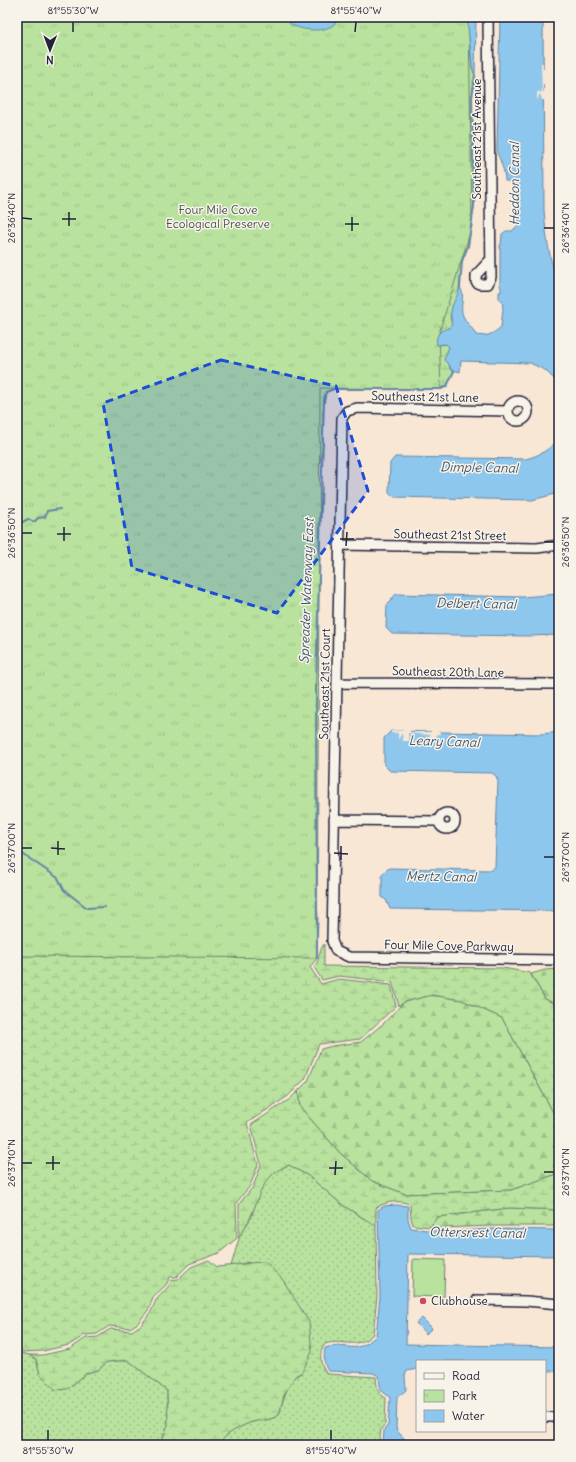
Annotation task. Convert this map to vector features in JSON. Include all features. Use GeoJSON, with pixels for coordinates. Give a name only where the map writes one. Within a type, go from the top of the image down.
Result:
{"type":"FeatureCollection","features":[{"type":"Feature","properties":{"kind":"street","name":"Southeast 21st Avenue"},"geometry":{"type":"LineString","coordinates":[[488,17],[489,261]]}},
{"type":"Feature","properties":{"kind":"street","name":"Southeast 21st Lane"},"geometry":{"type":"LineString","coordinates":[[344,414],[347,411],[357,408],[508,411]]}},
{"type":"Feature","properties":{"kind":"street","name":"Southeast 21st Court"},"geometry":{"type":"LineString","coordinates":[[338,953],[334,949],[332,941],[341,424],[344,414]]}},
{"type":"Feature","properties":{"kind":"street","name":"Southeast 21st Street"},"geometry":{"type":"LineString","coordinates":[[339,545],[536,548],[559,545]]}},
{"type":"Feature","properties":{"kind":"street","name":"Southeast 20th Lane"},"geometry":{"type":"LineString","coordinates":[[337,683],[559,684]]}},
{"type":"Feature","properties":{"kind":"street"},"geometry":{"type":"LineString","coordinates":[[334,820],[439,821]]}},
{"type":"Feature","properties":{"kind":"street","name":"Four Mile Cove Parkway"},"geometry":{"type":"LineString","coordinates":[[338,953],[349,956],[559,960]]}},
{"type":"Feature","properties":{"kind":"street"},"geometry":{"type":"LineString","coordinates":[[477,1300],[526,1301],[559,1304]]}},
{"type":"Feature","properties":{"kind":"street"},"geometry":{"type":"LineString","coordinates":[[546,1417],[559,1417]]}},
{"type":"Feature","properties":{"kind":"highlighted area"},"geometry":{"type":"Polygon","coordinates":[[[221,360],[336,386],[368,491],[277,613],[132,568],[103,403],[221,360]]]}},
{"type":"Feature","properties":{"kind":"green space","name":"Four Mile Cove Ecological Preserve"},"geometry":{"type":"Polygon","coordinates":[[[17,17],[284,17],[468,26],[472,67],[475,76],[472,97],[474,206],[468,246],[462,261],[458,298],[454,303],[450,317],[452,324],[441,345],[446,344],[449,347],[447,353],[450,369],[454,371],[447,386],[441,389],[334,389],[326,392],[323,413],[323,445],[318,474],[316,886],[318,917],[317,958],[310,967],[321,984],[339,979],[391,985],[396,1006],[360,1039],[319,1044],[305,1079],[288,1096],[247,1123],[258,1165],[250,1186],[236,1203],[237,1238],[219,1253],[189,1264],[176,1277],[170,1277],[166,1285],[153,1297],[149,1309],[138,1323],[130,1328],[109,1326],[97,1334],[85,1335],[69,1345],[43,1351],[23,1352],[17,1349],[17,17]]]}},
{"type":"Feature","properties":{"kind":"green space","name":"Four Mile Cove Ecological Preserve"},"geometry":{"type":"Polygon","coordinates":[[[17,17],[469,17],[472,226],[439,333],[441,389],[320,388],[317,958],[17,956],[17,17]]]}},
{"type":"Feature","properties":{"kind":"green space"},"geometry":{"type":"Polygon","coordinates":[[[324,944],[324,966],[503,968],[530,973],[545,999],[559,1006],[559,1123],[502,1018],[462,1000],[432,995],[404,1002],[399,1006],[392,982],[339,976],[322,980],[314,967],[318,961],[324,944]]]}},
{"type":"Feature","properties":{"kind":"green space"},"geometry":{"type":"Polygon","coordinates":[[[559,969],[559,1006],[545,999],[531,974],[545,970],[559,969]]]}},
{"type":"Feature","properties":{"kind":"green space"},"geometry":{"type":"Polygon","coordinates":[[[432,995],[462,1000],[502,1018],[559,1123],[559,1167],[554,1175],[511,1190],[405,1194],[372,1181],[340,1153],[300,1107],[298,1091],[308,1081],[321,1049],[361,1042],[384,1023],[404,1002],[432,995]]]}},
{"type":"Feature","properties":{"kind":"green space"},"geometry":{"type":"Polygon","coordinates":[[[298,1091],[300,1107],[340,1153],[372,1181],[405,1194],[511,1190],[554,1175],[559,1167],[559,1210],[510,1208],[437,1217],[430,1227],[413,1225],[410,1204],[393,1202],[376,1208],[376,1226],[344,1206],[307,1175],[289,1165],[280,1169],[268,1179],[250,1219],[239,1238],[239,1204],[253,1187],[261,1165],[251,1125],[290,1099],[298,1091]]]}},
{"type":"Feature","properties":{"kind":"green space"},"geometry":{"type":"Polygon","coordinates":[[[289,1165],[307,1175],[344,1206],[376,1226],[377,1296],[373,1334],[361,1342],[338,1342],[325,1344],[321,1351],[321,1363],[327,1374],[376,1377],[378,1390],[386,1398],[385,1424],[381,1429],[379,1445],[219,1445],[224,1437],[238,1428],[252,1422],[268,1420],[279,1415],[289,1386],[302,1372],[249,1262],[231,1266],[240,1235],[251,1218],[261,1187],[276,1170],[289,1165]]]}},
{"type":"Feature","properties":{"kind":"green space"},"geometry":{"type":"Polygon","coordinates":[[[510,1208],[559,1210],[559,1226],[430,1227],[437,1217],[510,1208]]]}},
{"type":"Feature","properties":{"kind":"green space"},"geometry":{"type":"Polygon","coordinates":[[[413,1259],[445,1260],[444,1297],[412,1296],[413,1259]]]}},
{"type":"Feature","properties":{"kind":"green space"},"geometry":{"type":"Polygon","coordinates":[[[209,1260],[217,1267],[266,1262],[283,1280],[309,1322],[312,1352],[302,1372],[295,1376],[284,1395],[279,1415],[268,1420],[252,1422],[238,1428],[225,1437],[219,1445],[160,1445],[168,1425],[167,1391],[128,1360],[107,1362],[98,1370],[87,1373],[67,1389],[56,1390],[40,1374],[36,1359],[29,1355],[43,1355],[70,1349],[86,1338],[98,1337],[110,1329],[132,1331],[141,1325],[151,1312],[156,1300],[168,1287],[172,1280],[178,1279],[191,1267],[209,1260]]]}},
{"type":"Feature","properties":{"kind":"green space"},"geometry":{"type":"Polygon","coordinates":[[[17,1352],[29,1355],[36,1359],[40,1374],[67,1389],[87,1373],[98,1370],[107,1362],[128,1360],[167,1391],[168,1425],[160,1445],[17,1444],[17,1352]]]}},
{"type":"Feature","properties":{"kind":"water"},"geometry":{"type":"Polygon","coordinates":[[[284,17],[342,17],[330,27],[312,30],[292,25],[284,17]]]}},
{"type":"Feature","properties":{"kind":"water"},"geometry":{"type":"Polygon","coordinates":[[[467,17],[476,17],[475,76],[472,67],[467,17]]]}},
{"type":"Feature","properties":{"kind":"water"},"geometry":{"type":"Polygon","coordinates":[[[500,17],[543,17],[544,210],[548,248],[559,285],[559,384],[545,370],[530,363],[461,361],[460,372],[450,369],[450,366],[444,360],[449,347],[446,344],[437,345],[439,333],[450,328],[451,326],[452,309],[460,287],[462,290],[463,316],[476,335],[484,336],[501,327],[503,308],[502,301],[499,299],[499,292],[501,292],[500,245],[502,234],[506,231],[512,231],[519,224],[518,188],[512,181],[505,181],[497,152],[500,17]]]}},
{"type":"Feature","properties":{"kind":"water","name":"Dimple Canal"},"geometry":{"type":"Polygon","coordinates":[[[559,439],[559,493],[532,500],[394,497],[389,492],[390,463],[395,457],[526,459],[544,452],[559,439]]]}},
{"type":"Feature","properties":{"kind":"water","name":"Delbert Canal"},"geometry":{"type":"Polygon","coordinates":[[[396,594],[522,597],[559,594],[559,635],[392,634],[386,628],[387,605],[396,594]]]}},
{"type":"Feature","properties":{"kind":"water"},"geometry":{"type":"Polygon","coordinates":[[[391,731],[541,734],[559,732],[559,911],[390,909],[386,900],[382,897],[382,874],[389,868],[491,870],[495,867],[498,781],[496,776],[492,773],[390,771],[384,765],[384,738],[391,731]]]}},
{"type":"Feature","properties":{"kind":"water","name":"Ottersrest Canal"},"geometry":{"type":"Polygon","coordinates":[[[384,1206],[408,1206],[408,1219],[411,1228],[442,1232],[491,1229],[559,1230],[559,1256],[408,1254],[406,1344],[559,1347],[559,1371],[546,1371],[546,1360],[416,1360],[416,1369],[407,1371],[405,1375],[406,1390],[397,1397],[396,1427],[397,1431],[404,1438],[404,1445],[383,1445],[384,1430],[388,1425],[390,1399],[381,1388],[379,1376],[373,1373],[328,1371],[326,1368],[324,1354],[325,1348],[333,1346],[362,1346],[376,1336],[380,1296],[378,1210],[384,1206]]]}},
{"type":"Feature","properties":{"kind":"water"},"geometry":{"type":"Polygon","coordinates":[[[422,1318],[432,1328],[426,1334],[416,1323],[422,1318]]]}},
{"type":"Feature","properties":{"kind":"pier"},"geometry":{"type":"Polygon","coordinates":[[[541,63],[543,63],[543,69],[545,69],[545,84],[543,84],[543,88],[545,100],[542,100],[540,93],[537,101],[537,92],[542,92],[541,63]]]}},
{"type":"Feature","properties":{"kind":"pier"},"geometry":{"type":"Polygon","coordinates":[[[403,729],[410,730],[410,732],[431,732],[431,730],[438,730],[441,734],[437,734],[435,738],[424,739],[431,735],[408,733],[409,741],[403,741],[402,733],[398,740],[398,733],[391,733],[391,731],[403,731],[403,729]]]}},
{"type":"Feature","properties":{"kind":"waterway","name":"Spreader Waterway East"},"geometry":{"type":"LineString","coordinates":[[460,287],[462,261],[468,246],[474,206],[472,97],[475,76]]}},
{"type":"Feature","properties":{"kind":"waterway","name":"Spreader Waterway East"},"geometry":{"type":"LineString","coordinates":[[317,958],[316,684],[324,400],[326,392],[334,389],[441,389],[447,386],[454,371]]}},
{"type":"Feature","properties":{"kind":"waterway"},"geometry":{"type":"LineString","coordinates":[[17,525],[28,519],[34,522],[38,518],[45,517],[47,511],[60,509]]}},
{"type":"Feature","properties":{"kind":"waterway"},"geometry":{"type":"LineString","coordinates":[[17,852],[24,855],[58,878],[64,890],[87,908],[104,907]]}},
{"type":"Feature","properties":{"kind":"place","name":"Clubhouse"},"geometry":{"type":"Point","coordinates":[423,1301]}},
{"type":"Feature","properties":{"kind":"water label","name":"Heddon Canal"},"geometry":{"type":"Point","coordinates":[514,184]}},
{"type":"Feature","properties":{"kind":"water label","name":"Leary Canal"},"geometry":{"type":"Point","coordinates":[444,741]}},
{"type":"Feature","properties":{"kind":"water label","name":"Mertz Canal"},"geometry":{"type":"Point","coordinates":[441,876]}}]}
